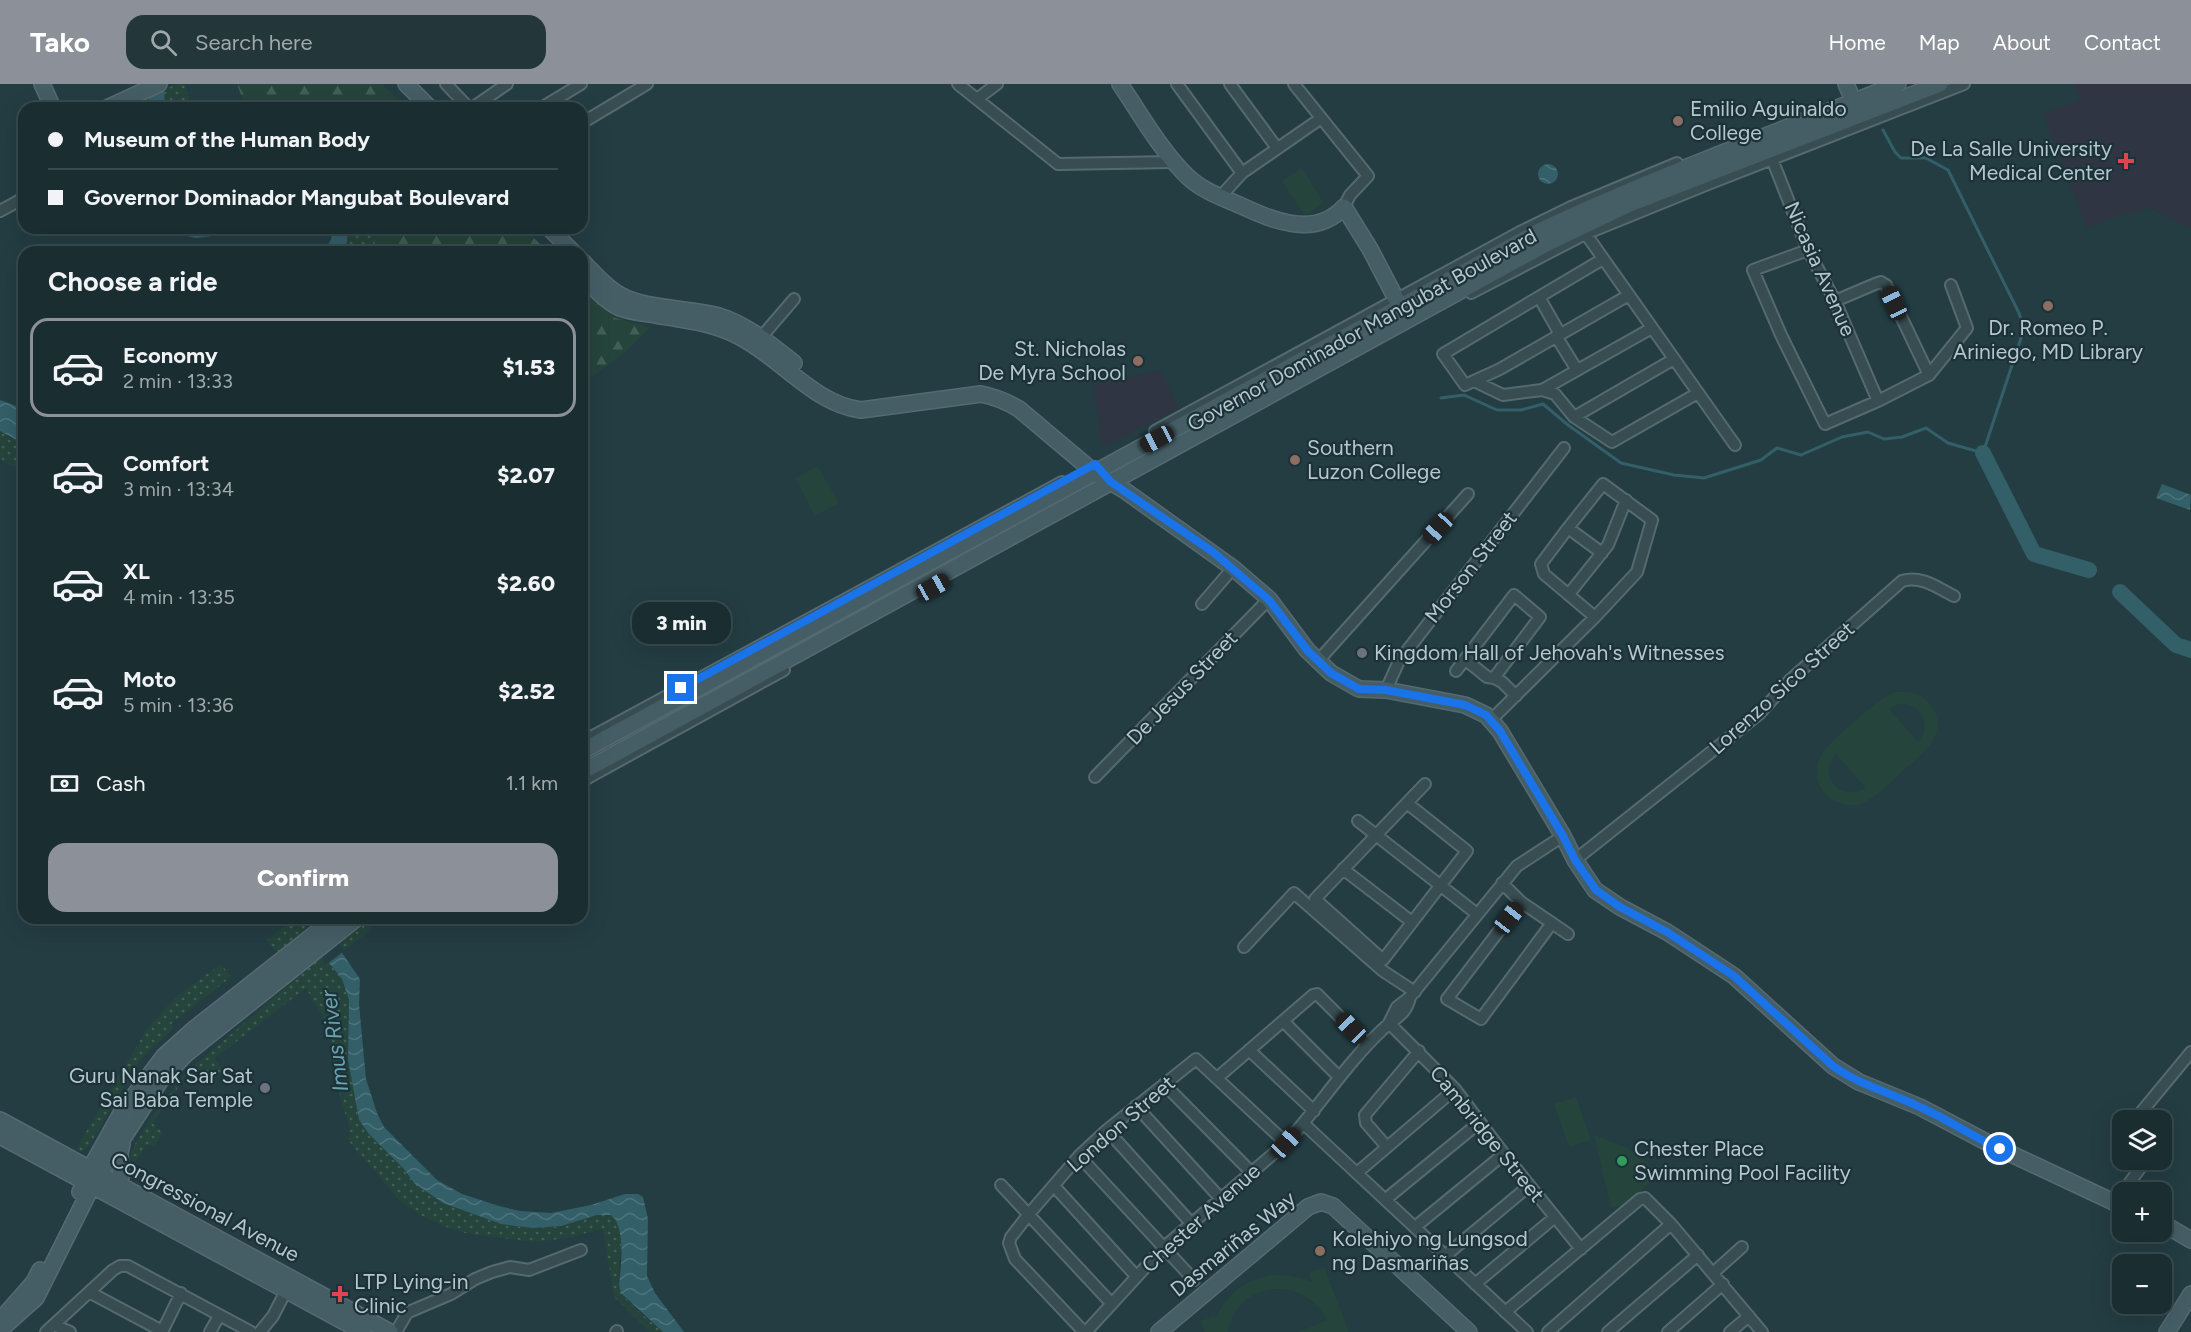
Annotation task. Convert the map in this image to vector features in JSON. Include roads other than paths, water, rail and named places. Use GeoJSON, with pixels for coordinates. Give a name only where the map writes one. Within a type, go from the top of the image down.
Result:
{"type":"FeatureCollection","features":[{"type":"Feature","properties":{"kind":"main road"},"geometry":{"type":"LineString","coordinates":[[32,84],[41,102]]}},
{"type":"Feature","properties":{"kind":"main road"},"geometry":{"type":"LineString","coordinates":[[42,84],[50,102]]}},
{"type":"Feature","properties":{"kind":"main road"},"geometry":{"type":"LineString","coordinates":[[120,102],[159,84]]}},
{"type":"Feature","properties":{"kind":"main road"},"geometry":{"type":"LineString","coordinates":[[393,84],[411,102]]}},
{"type":"Feature","properties":{"kind":"main road"},"geometry":{"type":"LineString","coordinates":[[406,84],[424,102]]}},
{"type":"Feature","properties":{"kind":"main road"},"geometry":{"type":"LineString","coordinates":[[1120,84],[1173,162],[1202,189],[1268,218],[1292,224],[1322,222],[1342,209],[1398,307]]}},
{"type":"Feature","properties":{"kind":"main road","name":"Governor Dominador Mangubat Boulevard"},"geometry":{"type":"LineString","coordinates":[[588,748],[922,566],[1095,468],[1555,226],[1768,149],[1898,84]]}},
{"type":"Feature","properties":{"kind":"main road","name":"Governor Dominador Mangubat Boulevard"},"geometry":{"type":"LineString","coordinates":[[1855,104],[1940,84]]}},
{"type":"Feature","properties":{"kind":"main road","name":"Governor Dominador Mangubat Boulevard"},"geometry":{"type":"LineString","coordinates":[[1555,226],[1583,230],[1628,199]]}},
{"type":"Feature","properties":{"kind":"main road"},"geometry":{"type":"LineString","coordinates":[[542,234],[553,246]]}},
{"type":"Feature","properties":{"kind":"main road"},"geometry":{"type":"LineString","coordinates":[[555,234],[567,246]]}},
{"type":"Feature","properties":{"kind":"main road"},"geometry":{"type":"LineString","coordinates":[[588,267],[609,289],[633,302],[720,316],[747,328],[757,342],[816,391],[848,408],[861,410],[981,394],[996,397],[1019,409],[1114,484],[1233,568],[1269,600],[1318,661],[1331,673],[1359,689],[1386,690],[1465,705],[1480,711],[1491,720],[1563,836],[1575,860],[1596,890],[1620,907],[1667,932],[1734,976],[1845,1075],[1920,1107],[1992,1145],[2112,1201]]}},
{"type":"Feature","properties":{"kind":"main road"},"geometry":{"type":"LineString","coordinates":[[588,281],[604,297],[620,308],[716,326],[757,342]]}},
{"type":"Feature","properties":{"kind":"main road","name":"Governor Dominador Mangubat Boulevard"},"geometry":{"type":"LineString","coordinates":[[588,769],[930,581],[1114,484],[1398,307]]}},
{"type":"Feature","properties":{"kind":"main road"},"geometry":{"type":"LineString","coordinates":[[922,566],[930,581]]}},
{"type":"Feature","properties":{"kind":"main road"},"geometry":{"type":"LineString","coordinates":[[0,1319],[34,1282],[92,1178],[124,1137],[150,1095],[173,1066],[287,965],[329,924]]}},
{"type":"Feature","properties":{"kind":"main road"},"geometry":{"type":"LineString","coordinates":[[0,1330],[36,1298],[134,1094],[164,1056],[194,1029],[348,924]]}},
{"type":"Feature","properties":{"kind":"main road","name":"Congressional Avenue"},"geometry":{"type":"LineString","coordinates":[[0,1120],[92,1178],[120,1186],[287,1283],[363,1332]]}},
{"type":"Feature","properties":{"kind":"main road","name":"Congressional Avenue"},"geometry":{"type":"LineString","coordinates":[[0,1136],[92,1178],[287,1283],[390,1332]]}},
{"type":"Feature","properties":{"kind":"main road"},"geometry":{"type":"LineString","coordinates":[[120,1186],[120,1153],[124,1137]]}},
{"type":"Feature","properties":{"kind":"main road","name":"Dasmariñas Way"},"geometry":{"type":"LineString","coordinates":[[1159,1332],[1308,1207],[1321,1202],[1333,1206],[1469,1332]]}},
{"type":"Feature","properties":{"kind":"main road"},"geometry":{"type":"LineString","coordinates":[[2172,1229],[2191,1240]]}},
{"type":"Feature","properties":{"kind":"main road"},"geometry":{"type":"LineString","coordinates":[[2168,1332],[2191,1294]]}},
{"type":"Feature","properties":{"kind":"street"},"geometry":{"type":"LineString","coordinates":[[446,84],[464,102]]}},
{"type":"Feature","properties":{"kind":"street"},"geometry":{"type":"LineString","coordinates":[[479,102],[507,84]]}},
{"type":"Feature","properties":{"kind":"street"},"geometry":{"type":"LineString","coordinates":[[551,102],[581,84]]}},
{"type":"Feature","properties":{"kind":"street"},"geometry":{"type":"LineString","coordinates":[[958,84],[1058,164],[1173,162]]}},
{"type":"Feature","properties":{"kind":"street"},"geometry":{"type":"LineString","coordinates":[[977,99],[997,84]]}},
{"type":"Feature","properties":{"kind":"street"},"geometry":{"type":"LineString","coordinates":[[1177,84],[1242,173]]}},
{"type":"Feature","properties":{"kind":"street"},"geometry":{"type":"LineString","coordinates":[[1230,84],[1277,148]]}},
{"type":"Feature","properties":{"kind":"street"},"geometry":{"type":"LineString","coordinates":[[1294,84],[1368,176],[1350,195],[1342,209]]}},
{"type":"Feature","properties":{"kind":"street","name":"Governor Dominador Mangubat Boulevard"},"geometry":{"type":"LineString","coordinates":[[588,778],[1114,484],[1409,327],[1583,230],[1768,149],[1855,104],[1878,84]]}},
{"type":"Feature","properties":{"kind":"street","name":"Governor Dominador Mangubat Boulevard"},"geometry":{"type":"LineString","coordinates":[[1398,307],[1555,226],[1632,181],[1855,104],[1964,84]]}},
{"type":"Feature","properties":{"kind":"street"},"geometry":{"type":"LineString","coordinates":[[588,119],[644,85]]}},
{"type":"Feature","properties":{"kind":"street"},"geometry":{"type":"LineString","coordinates":[[1220,197],[1242,173],[1320,119]]}},
{"type":"Feature","properties":{"kind":"street","name":"Nicasia Avenue"},"geometry":{"type":"LineString","coordinates":[[1768,149],[1808,250],[1835,301],[1878,401]]}},
{"type":"Feature","properties":{"kind":"street"},"geometry":{"type":"LineString","coordinates":[[0,211],[18,201]]}},
{"type":"Feature","properties":{"kind":"street"},"geometry":{"type":"LineString","coordinates":[[1583,230],[1735,445]]}},
{"type":"Feature","properties":{"kind":"street"},"geometry":{"type":"LineString","coordinates":[[1808,250],[1753,270],[1781,335],[1825,424],[1929,375],[1967,328],[1951,285]]}},
{"type":"Feature","properties":{"kind":"street"},"geometry":{"type":"LineString","coordinates":[[1603,259],[1443,354],[1465,385],[1629,295]]}},
{"type":"Feature","properties":{"kind":"street"},"geometry":{"type":"LineString","coordinates":[[1835,301],[1881,282],[1886,285],[1929,375]]}},
{"type":"Feature","properties":{"kind":"street"},"geometry":{"type":"LineString","coordinates":[[1539,297],[1577,370]]}},
{"type":"Feature","properties":{"kind":"street"},"geometry":{"type":"LineString","coordinates":[[757,342],[794,299]]}},
{"type":"Feature","properties":{"kind":"street"},"geometry":{"type":"LineString","coordinates":[[1474,381],[1503,395],[1542,390],[1652,328]]}},
{"type":"Feature","properties":{"kind":"street"},"geometry":{"type":"LineString","coordinates":[[1574,417],[1674,359]]}},
{"type":"Feature","properties":{"kind":"street"},"geometry":{"type":"LineString","coordinates":[[1542,390],[1555,394],[1574,417],[1611,441],[1698,393]]}},
{"type":"Feature","properties":{"kind":"street","name":"Morson Street"},"geometry":{"type":"LineString","coordinates":[[1386,690],[1399,661],[1564,448]]}},
{"type":"Feature","properties":{"kind":"street","name":"Governor Dominador Mangubat Boulevard"},"geometry":{"type":"LineString","coordinates":[[588,739],[1095,468]]}},
{"type":"Feature","properties":{"kind":"street"},"geometry":{"type":"LineString","coordinates":[[1491,720],[1595,617],[1637,572],[1653,522],[1604,484],[1541,564],[1544,574],[1595,617]]}},
{"type":"Feature","properties":{"kind":"street"},"geometry":{"type":"LineString","coordinates":[[1318,661],[1468,494]]}},
{"type":"Feature","properties":{"kind":"street"},"geometry":{"type":"LineString","coordinates":[[1569,594],[1608,545],[1626,500]]}},
{"type":"Feature","properties":{"kind":"street"},"geometry":{"type":"LineString","coordinates":[[1568,528],[1602,553]]}},
{"type":"Feature","properties":{"kind":"street"},"geometry":{"type":"LineString","coordinates":[[1202,604],[1233,568]]}},
{"type":"Feature","properties":{"kind":"street","name":"Lorenzo Sico Street"},"geometry":{"type":"LineString","coordinates":[[1575,860],[1759,714],[1790,680],[1902,581],[1909,578],[1921,579],[1954,596]]}},
{"type":"Feature","properties":{"kind":"street"},"geometry":{"type":"LineString","coordinates":[[1456,671],[1514,595],[1540,617],[1494,678]]}},
{"type":"Feature","properties":{"kind":"street","name":"De Jesus Street"},"geometry":{"type":"LineString","coordinates":[[1095,777],[1269,600]]}},
{"type":"Feature","properties":{"kind":"street"},"geometry":{"type":"LineString","coordinates":[[1466,660],[1516,696]]}},
{"type":"Feature","properties":{"kind":"street"},"geometry":{"type":"LineString","coordinates":[[1407,803],[1467,851],[1383,960],[1315,899],[1425,784]]}},
{"type":"Feature","properties":{"kind":"street"},"geometry":{"type":"LineString","coordinates":[[1358,820],[1478,914]]}},
{"type":"Feature","properties":{"kind":"street","name":"Chester Avenue"},"geometry":{"type":"LineString","coordinates":[[1085,1332],[1164,1247],[1286,1143],[1304,1124],[1367,1044],[1408,1008],[1412,994],[1517,866],[1527,857],[1563,836]]}},
{"type":"Feature","properties":{"kind":"street"},"geometry":{"type":"LineString","coordinates":[[1343,869],[1412,922]]}},
{"type":"Feature","properties":{"kind":"street"},"geometry":{"type":"LineString","coordinates":[[1502,883],[1521,902],[1568,934]]}},
{"type":"Feature","properties":{"kind":"street"},"geometry":{"type":"LineString","coordinates":[[1244,947],[1294,893],[1412,994]]}},
{"type":"Feature","properties":{"kind":"street"},"geometry":{"type":"LineString","coordinates":[[1521,902],[1447,999],[1480,1019],[1552,923]]}},
{"type":"Feature","properties":{"kind":"street"},"geometry":{"type":"LineString","coordinates":[[1286,1143],[1217,1078],[1313,995],[1317,994],[1367,1044]]}},
{"type":"Feature","properties":{"kind":"street"},"geometry":{"type":"LineString","coordinates":[[1283,1021],[1339,1077]]}},
{"type":"Feature","properties":{"kind":"street","name":"Cambridge Street"},"geometry":{"type":"LineString","coordinates":[[1389,1023],[1455,1089],[1581,1249]]}},
{"type":"Feature","properties":{"kind":"street"},"geometry":{"type":"LineString","coordinates":[[1249,1050],[1314,1111]]}},
{"type":"Feature","properties":{"kind":"street"},"geometry":{"type":"LineString","coordinates":[[1387,1148],[1366,1123],[1365,1115],[1419,1051]]}},
{"type":"Feature","properties":{"kind":"street"},"geometry":{"type":"LineString","coordinates":[[2143,1110],[2191,1052]]}},
{"type":"Feature","properties":{"kind":"street","name":"London Street"},"geometry":{"type":"LineString","coordinates":[[1085,1332],[1015,1259],[1010,1249],[1011,1237],[1079,1156],[1107,1130],[1196,1059],[1217,1078]]}},
{"type":"Feature","properties":{"kind":"street"},"geometry":{"type":"LineString","coordinates":[[1164,1084],[1252,1173]]}},
{"type":"Feature","properties":{"kind":"street"},"geometry":{"type":"LineString","coordinates":[[1358,1172],[1455,1089]]}},
{"type":"Feature","properties":{"kind":"street"},"geometry":{"type":"LineString","coordinates":[[1136,1106],[1221,1199]]}},
{"type":"Feature","properties":{"kind":"street"},"geometry":{"type":"LineString","coordinates":[[1386,1199],[1480,1122]]}},
{"type":"Feature","properties":{"kind":"street"},"geometry":{"type":"LineString","coordinates":[[1304,1124],[1527,1332]]}},
{"type":"Feature","properties":{"kind":"street"},"geometry":{"type":"LineString","coordinates":[[1107,1130],[1191,1223]]}},
{"type":"Feature","properties":{"kind":"street"},"geometry":{"type":"LineString","coordinates":[[1415,1227],[1504,1154]]}},
{"type":"Feature","properties":{"kind":"street"},"geometry":{"type":"LineString","coordinates":[[1079,1156],[1194,1280]]}},
{"type":"Feature","properties":{"kind":"street"},"geometry":{"type":"LineString","coordinates":[[1001,1185],[1112,1303]]}},
{"type":"Feature","properties":{"kind":"street"},"geometry":{"type":"LineString","coordinates":[[1054,1186],[1136,1276]]}},
{"type":"Feature","properties":{"kind":"street"},"geometry":{"type":"LineString","coordinates":[[1445,1256],[1530,1186]]}},
{"type":"Feature","properties":{"kind":"street"},"geometry":{"type":"LineString","coordinates":[[1505,1312],[1640,1199],[1646,1198],[1698,1255],[1762,1332]]}},
{"type":"Feature","properties":{"kind":"street"},"geometry":{"type":"LineString","coordinates":[[1475,1284],[1555,1217]]}},
{"type":"Feature","properties":{"kind":"street"},"geometry":{"type":"LineString","coordinates":[[1548,1332],[1671,1224]]}},
{"type":"Feature","properties":{"kind":"street"},"geometry":{"type":"LineString","coordinates":[[1713,1273],[1742,1247]]}},
{"type":"Feature","properties":{"kind":"street"},"geometry":{"type":"LineString","coordinates":[[396,1332],[407,1313],[451,1294],[475,1279],[510,1267],[529,1270],[581,1250]]}},
{"type":"Feature","properties":{"kind":"street"},"geometry":{"type":"LineString","coordinates":[[1608,1332],[1698,1255]]}},
{"type":"Feature","properties":{"kind":"street"},"geometry":{"type":"LineString","coordinates":[[50,1328],[113,1270],[120,1266],[128,1266],[251,1332]]}},
{"type":"Feature","properties":{"kind":"street"},"geometry":{"type":"LineString","coordinates":[[263,1328],[268,1313],[287,1283]]}},
{"type":"Feature","properties":{"kind":"street"},"geometry":{"type":"LineString","coordinates":[[1668,1332],[1723,1284]]}},
{"type":"Feature","properties":{"kind":"street"},"geometry":{"type":"LineString","coordinates":[[89,1292],[162,1332],[181,1293]]}},
{"type":"Feature","properties":{"kind":"street"},"geometry":{"type":"LineString","coordinates":[[210,1332],[219,1316]]}},
{"type":"Feature","properties":{"kind":"street"},"geometry":{"type":"LineString","coordinates":[[1730,1332],[1749,1316]]}},
{"type":"Feature","properties":{"kind":"street"},"geometry":{"type":"LineString","coordinates":[[50,1328],[70,1332]]}},
{"type":"Feature","properties":{"kind":"water"},"geometry":{"type":"Polygon","coordinates":[[[1544,164],[1552,164],[1558,170],[1558,178],[1552,184],[1544,184],[1538,178],[1538,170],[1544,164]]]}},
{"type":"Feature","properties":{"kind":"water"},"geometry":{"type":"Polygon","coordinates":[[[0,400],[18,407],[18,441],[0,431],[0,400]]]}},
{"type":"Feature","properties":{"kind":"water"},"geometry":{"type":"Polygon","coordinates":[[[2162,484],[2191,495],[2190,510],[2156,498],[2162,484]]]}},
{"type":"Feature","properties":{"kind":"water"},"geometry":{"type":"Polygon","coordinates":[[[319,924],[322,924],[360,979],[359,1004],[366,1079],[384,1127],[437,1180],[462,1194],[499,1206],[520,1211],[551,1213],[591,1205],[625,1194],[638,1194],[643,1197],[648,1219],[647,1276],[655,1293],[684,1332],[663,1332],[621,1293],[619,1285],[621,1238],[616,1220],[611,1215],[597,1215],[561,1226],[533,1228],[501,1224],[443,1203],[414,1183],[359,1120],[348,1060],[349,1000],[342,979],[329,963],[319,924]]]}},
{"type":"Feature","properties":{"kind":"waterway"},"geometry":{"type":"LineString","coordinates":[[156,92],[157,102]]}},
{"type":"Feature","properties":{"kind":"waterway"},"geometry":{"type":"LineString","coordinates":[[1441,398],[1464,395],[1497,410],[1521,410],[1543,404],[1621,463],[1674,475],[1704,478],[1761,460],[1777,448],[1801,455],[1842,437],[1868,432],[1884,439],[1902,437],[1926,428],[1948,443],[1983,453],[2024,329],[2019,313],[1948,170],[1926,158],[1901,158],[1895,152],[1883,130]]}},
{"type":"Feature","properties":{"kind":"waterway"},"geometry":{"type":"LineString","coordinates":[[336,246],[340,234]]}},
{"type":"Feature","properties":{"kind":"waterway"},"geometry":{"type":"LineString","coordinates":[[1983,453],[2034,554],[2089,570]]}},
{"type":"Feature","properties":{"kind":"waterway"},"geometry":{"type":"LineString","coordinates":[[2120,592],[2176,645],[2191,650]]}},
{"type":"Feature","properties":{"kind":"place","name":"Emilio Aguinaldo College"},"geometry":{"type":"Point","coordinates":[1678,121]}},
{"type":"Feature","properties":{"kind":"place","name":"De La Salle University Medical Center"},"geometry":{"type":"Point","coordinates":[2126,161]}},
{"type":"Feature","properties":{"kind":"place","name":"Dr. Romeo P. Ariniego, MD Library"},"geometry":{"type":"Point","coordinates":[2048,306]}},
{"type":"Feature","properties":{"kind":"place","name":"St. Nicholas De Myra School"},"geometry":{"type":"Point","coordinates":[1138,361]}},
{"type":"Feature","properties":{"kind":"place","name":"Southern Luzon College"},"geometry":{"type":"Point","coordinates":[1295,460]}},
{"type":"Feature","properties":{"kind":"place","name":"Kingdom Hall of Jehovah's Witnesses"},"geometry":{"type":"Point","coordinates":[1362,653]}},
{"type":"Feature","properties":{"kind":"place","name":"Guru Nanak Sar Sat Sai Baba Temple"},"geometry":{"type":"Point","coordinates":[265,1088]}},
{"type":"Feature","properties":{"kind":"place","name":"Chester Place Swimming Pool Facility"},"geometry":{"type":"Point","coordinates":[1622,1161]}},
{"type":"Feature","properties":{"kind":"place","name":"Kolehiyo ng Lungsod ng Dasmariñas"},"geometry":{"type":"Point","coordinates":[1320,1251]}},
{"type":"Feature","properties":{"kind":"place","name":"LTP Lying-in Clinic"},"geometry":{"type":"Point","coordinates":[340,1294]}},
{"type":"Feature","properties":{"kind":"water label","name":"Imus River"},"geometry":{"type":"Point","coordinates":[334,1041]}}]}
